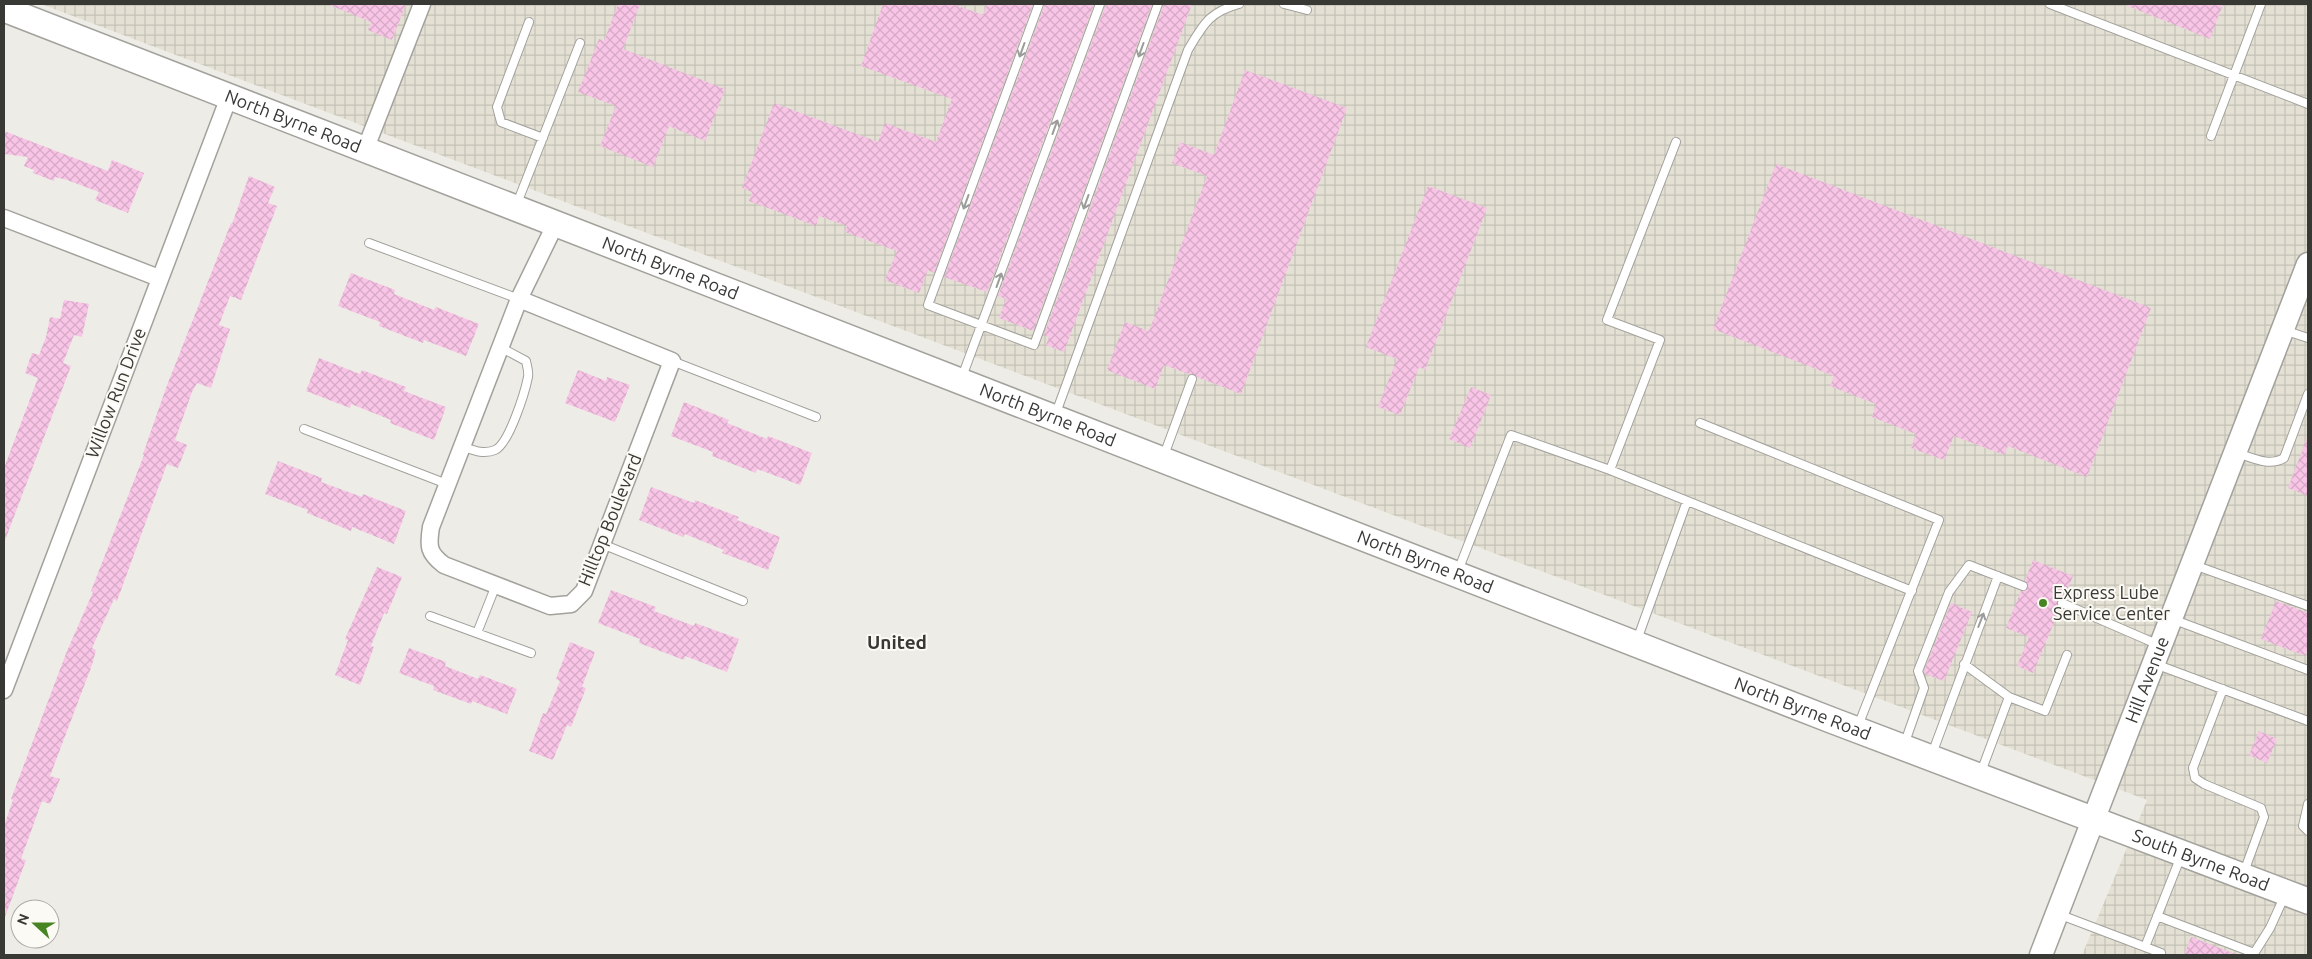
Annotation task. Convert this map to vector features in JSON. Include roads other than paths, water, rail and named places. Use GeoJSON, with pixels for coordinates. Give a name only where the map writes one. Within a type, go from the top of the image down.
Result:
{"type":"FeatureCollection","features":[{"type":"Feature","properties":{"kind":"main road","name":"North Byrne Road"},"geometry":{"type":"LineString","coordinates":[[4,9],[1635,644],[2093,820]]}},
{"type":"Feature","properties":{"kind":"main road","name":"Hill Avenue"},"geometry":{"type":"LineString","coordinates":[[2040,955],[2308,264]]}},
{"type":"Feature","properties":{"kind":"main road","name":"South Byrne Road"},"geometry":{"type":"LineString","coordinates":[[2093,820],[2297,896]]}},
{"type":"Feature","properties":{"kind":"street"},"geometry":{"type":"LineString","coordinates":[[365,150],[422,4]]}},
{"type":"Feature","properties":{"kind":"street","name":"Willow Run Drive"},"geometry":{"type":"LineString","coordinates":[[4,690],[229,97]]}},
{"type":"Feature","properties":{"kind":"street"},"geometry":{"type":"LineString","coordinates":[[4,218],[159,278]]}},
{"type":"Feature","properties":{"kind":"street","name":"Hilltop Boulevard"},"geometry":{"type":"LineString","coordinates":[[556,223],[518,299],[431,527],[428,542],[433,557],[444,565],[550,606],[571,604],[584,591],[672,360]]}},
{"type":"Feature","properties":{"kind":"street"},"geometry":{"type":"LineString","coordinates":[[518,299],[672,360]]}},
{"type":"Feature","properties":{"kind":"lane"},"geometry":{"type":"LineString","coordinates":[[1039,4],[928,305],[1034,345],[1158,4]]}},
{"type":"Feature","properties":{"kind":"lane"},"geometry":{"type":"LineString","coordinates":[[960,381],[1100,4]]}},
{"type":"Feature","properties":{"kind":"lane"},"geometry":{"type":"LineString","coordinates":[[1054,418],[1188,50],[1206,20],[1225,8],[1239,4]]}},
{"type":"Feature","properties":{"kind":"lane"},"geometry":{"type":"LineString","coordinates":[[1284,4],[1307,10]]}},
{"type":"Feature","properties":{"kind":"lane"},"geometry":{"type":"LineString","coordinates":[[2050,4],[2308,104]]}},
{"type":"Feature","properties":{"kind":"lane"},"geometry":{"type":"LineString","coordinates":[[2211,136],[2262,4]]}},
{"type":"Feature","properties":{"kind":"lane"},"geometry":{"type":"LineString","coordinates":[[529,22],[497,107],[502,122],[543,138]]}},
{"type":"Feature","properties":{"kind":"lane"},"geometry":{"type":"LineString","coordinates":[[515,208],[580,43]]}},
{"type":"Feature","properties":{"kind":"lane"},"geometry":{"type":"LineString","coordinates":[[1610,470],[1660,340],[1606,320],[1676,142]]}},
{"type":"Feature","properties":{"kind":"lane"},"geometry":{"type":"LineString","coordinates":[[369,243],[518,299]]}},
{"type":"Feature","properties":{"kind":"lane"},"geometry":{"type":"LineString","coordinates":[[2283,329],[2308,338]]}},
{"type":"Feature","properties":{"kind":"lane"},"geometry":{"type":"LineString","coordinates":[[461,446],[484,453],[497,449],[507,436],[518,409],[529,375],[526,361],[500,347]]}},
{"type":"Feature","properties":{"kind":"lane"},"geometry":{"type":"LineString","coordinates":[[672,360],[816,417]]}},
{"type":"Feature","properties":{"kind":"lane"},"geometry":{"type":"LineString","coordinates":[[1163,460],[1192,379]]}},
{"type":"Feature","properties":{"kind":"lane"},"geometry":{"type":"LineString","coordinates":[[2235,453],[2264,462],[2276,462],[2284,458],[2308,394]]}},
{"type":"Feature","properties":{"kind":"lane"},"geometry":{"type":"LineString","coordinates":[[1700,423],[1940,520],[1857,730]]}},
{"type":"Feature","properties":{"kind":"lane"},"geometry":{"type":"LineString","coordinates":[[304,429],[447,484]]}},
{"type":"Feature","properties":{"kind":"lane"},"geometry":{"type":"LineString","coordinates":[[1457,574],[1511,435],[1610,470],[1912,591]]}},
{"type":"Feature","properties":{"kind":"lane"},"geometry":{"type":"LineString","coordinates":[[1635,644],[1687,502]]}},
{"type":"Feature","properties":{"kind":"lane"},"geometry":{"type":"LineString","coordinates":[[602,544],[743,601]]}},
{"type":"Feature","properties":{"kind":"lane"},"geometry":{"type":"LineString","coordinates":[[2192,564],[2308,606]]}},
{"type":"Feature","properties":{"kind":"lane"},"geometry":{"type":"LineString","coordinates":[[1903,747],[1924,688],[1918,671],[1949,592],[1968,565],[2023,586]]}},
{"type":"Feature","properties":{"kind":"lane"},"geometry":{"type":"LineString","coordinates":[[1931,758],[1964,664],[1998,576]]}},
{"type":"Feature","properties":{"kind":"lane"},"geometry":{"type":"LineString","coordinates":[[478,633],[496,585]]}},
{"type":"Feature","properties":{"kind":"lane"},"geometry":{"type":"LineString","coordinates":[[2062,603],[2223,689],[2308,721]]}},
{"type":"Feature","properties":{"kind":"lane"},"geometry":{"type":"LineString","coordinates":[[430,616],[531,653]]}},
{"type":"Feature","properties":{"kind":"lane"},"geometry":{"type":"LineString","coordinates":[[2171,619],[2308,670]]}},
{"type":"Feature","properties":{"kind":"lane"},"geometry":{"type":"LineString","coordinates":[[1964,664],[2009,697],[2045,711],[2067,655]]}},
{"type":"Feature","properties":{"kind":"lane"},"geometry":{"type":"LineString","coordinates":[[2223,689],[2193,768],[2195,778],[2204,784],[2260,808],[2264,816],[2242,876]]}},
{"type":"Feature","properties":{"kind":"lane"},"geometry":{"type":"LineString","coordinates":[[1979,777],[2009,697]]}},
{"type":"Feature","properties":{"kind":"lane"},"geometry":{"type":"LineString","coordinates":[[2308,804],[2302,826],[2308,831]]}},
{"type":"Feature","properties":{"kind":"lane"},"geometry":{"type":"LineString","coordinates":[[2146,947],[2182,854]]}},
{"type":"Feature","properties":{"kind":"lane"},"geometry":{"type":"LineString","coordinates":[[2157,916],[2254,954],[2270,928],[2297,896]]}},
{"type":"Feature","properties":{"kind":"lane"},"geometry":{"type":"LineString","coordinates":[[2057,913],[2161,953],[2160,955]]}},
{"type":"Feature","properties":{"kind":"place","name":"Express Lube Service Center"},"geometry":{"type":"Point","coordinates":[2043,603]}},
{"type":"Feature","properties":{"kind":"district","name":"United"},"geometry":{"type":"Point","coordinates":[897,642]}}]}
